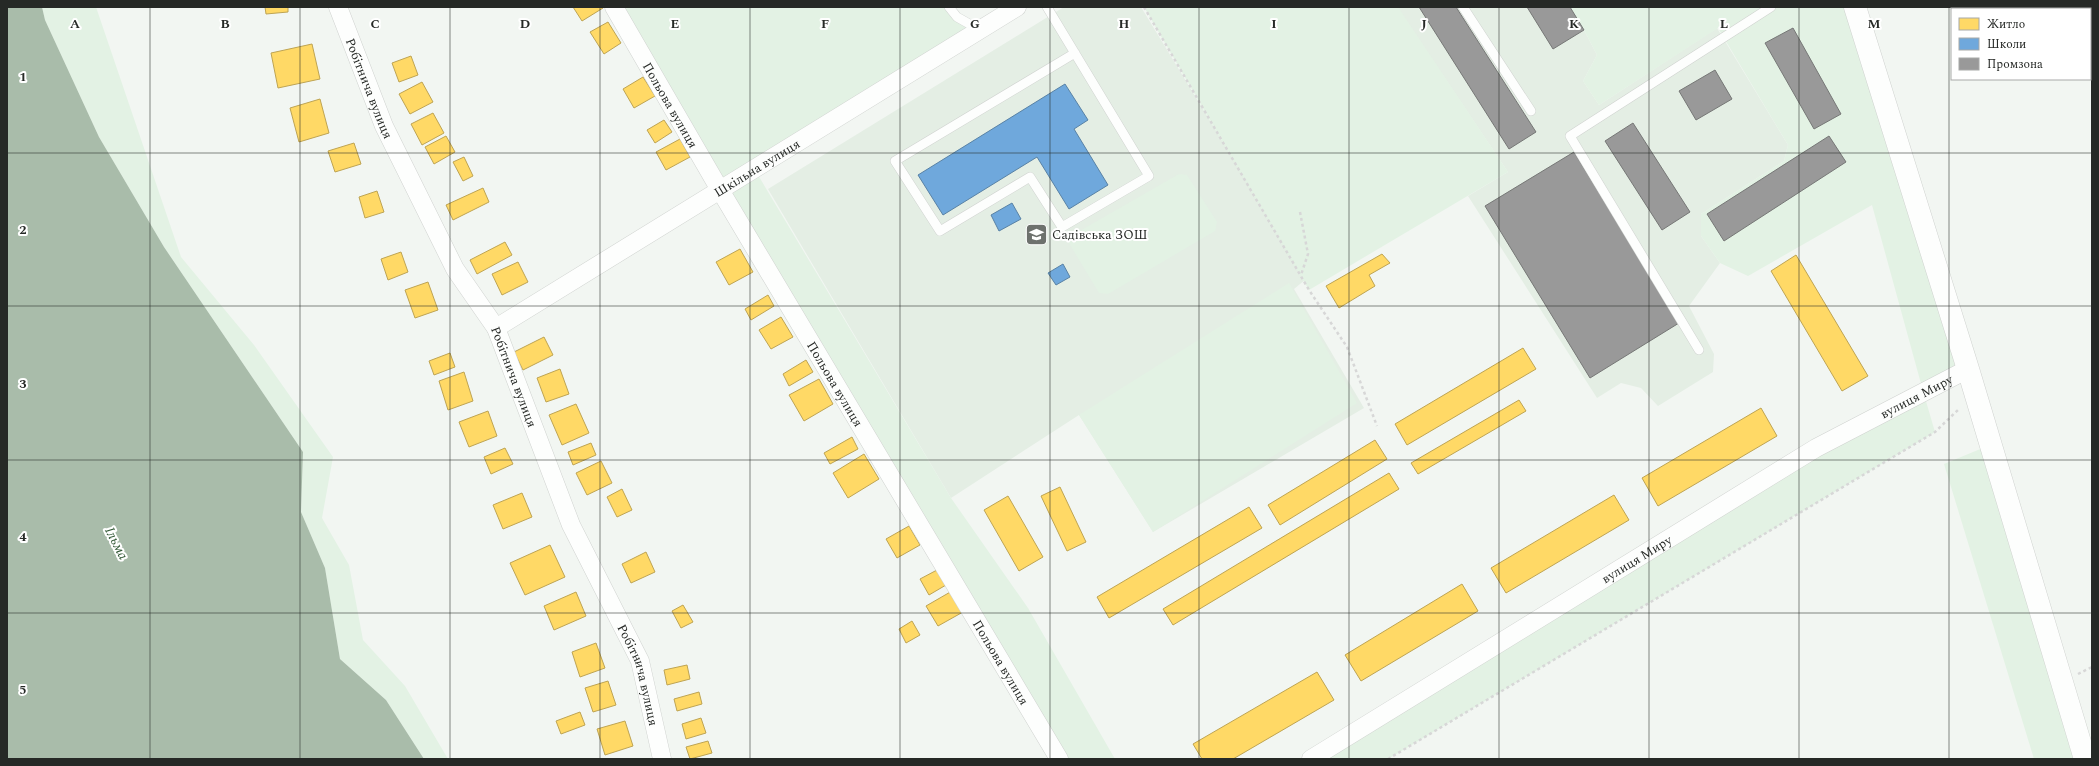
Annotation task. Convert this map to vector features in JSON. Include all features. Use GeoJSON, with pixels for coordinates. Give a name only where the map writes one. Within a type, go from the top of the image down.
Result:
{"type":"FeatureCollection","features":[{"type":"Feature","properties":{"kind":"street","name":"Робітнича вулиця"},"geometry":{"type":"LineString","coordinates":[[338,7],[384,126],[455,269],[496,328],[570,525],[640,661],[662,759]]}},
{"type":"Feature","properties":{"kind":"street","name":"Польова вулиця"},"geometry":{"type":"LineString","coordinates":[[614,7],[720,190],[1059,759]]}},
{"type":"Feature","properties":{"kind":"street","name":"Шкільна вулиця"},"geometry":{"type":"LineString","coordinates":[[496,328],[1017,7]]}},
{"type":"Feature","properties":{"kind":"street"},"geometry":{"type":"LineString","coordinates":[[1855,7],[1968,369],[2084,759]]}},
{"type":"Feature","properties":{"kind":"street","name":"вулиця Миру"},"geometry":{"type":"LineString","coordinates":[[1311,759],[1816,448],[1968,369]]}},
{"type":"Feature","properties":{"kind":"lane"},"geometry":{"type":"LineString","coordinates":[[949,7],[956,17],[980,30]]}},
{"type":"Feature","properties":{"kind":"lane"},"geometry":{"type":"LineString","coordinates":[[1047,7],[1075,53],[1148,176],[1062,227],[1030,177],[940,231],[895,161],[1075,53]]}},
{"type":"Feature","properties":{"kind":"lane"},"geometry":{"type":"LineString","coordinates":[[1463,7],[1531,111]]}},
{"type":"Feature","properties":{"kind":"lane"},"geometry":{"type":"LineString","coordinates":[[1699,350],[1570,136],[1771,7]]}},
{"type":"Feature","properties":{"kind":"path"},"geometry":{"type":"LineString","coordinates":[[1144,7],[1301,275],[1347,347],[1377,426]]}},
{"type":"Feature","properties":{"kind":"path"},"geometry":{"type":"LineString","coordinates":[[1300,212],[1308,254],[1301,275]]}},
{"type":"Feature","properties":{"kind":"path"},"geometry":{"type":"LineString","coordinates":[[1388,759],[1935,432],[1975,393]]}},
{"type":"Feature","properties":{"kind":"shaded area"},"geometry":{"type":"Polygon","coordinates":[[[42,7],[96,7],[181,257],[254,345],[333,457],[322,518],[349,565],[363,640],[405,686],[448,759],[424,759],[386,700],[340,659],[325,568],[301,512],[303,452],[164,247],[99,137],[45,20],[42,7]]]}},
{"type":"Feature","properties":{"kind":"shaded area"},"geometry":{"type":"Polygon","coordinates":[[[616,7],[949,7],[980,30],[755,170],[951,498],[1028,608],[1115,759],[1060,759],[616,7]]]}},
{"type":"Feature","properties":{"kind":"shaded area","name":"Садівська ЗОШ"},"geometry":{"type":"Polygon","coordinates":[[[1064,7],[1141,7],[1306,279],[1294,289],[1364,408],[1153,532],[1079,415],[951,498],[768,189],[1064,7]]]}},
{"type":"Feature","properties":{"kind":"shaded area"},"geometry":{"type":"Polygon","coordinates":[[[1144,7],[1398,7],[1508,172],[1309,290],[1144,7]]]}},
{"type":"Feature","properties":{"kind":"shaded area"},"geometry":{"type":"Polygon","coordinates":[[[1397,7],[1570,7],[1597,55],[1583,81],[1599,105],[1717,28],[1788,145],[1784,161],[1701,214],[1701,236],[1720,263],[1689,306],[1714,354],[1713,372],[1658,406],[1641,388],[1621,383],[1597,398],[1468,196],[1508,172],[1397,7]]]}},
{"type":"Feature","properties":{"kind":"shaded area"},"geometry":{"type":"Polygon","coordinates":[[[1570,7],[1855,7],[1968,369],[1923,391],[1872,205],[1748,276],[1720,263],[1701,236],[1701,214],[1784,161],[1788,145],[1718,28],[1599,105],[1583,81],[1597,55],[1570,7]]]}},
{"type":"Feature","properties":{"kind":"shaded area"},"geometry":{"type":"Polygon","coordinates":[[[1179,174],[1187,175],[1217,222],[1215,231],[1108,294],[1099,293],[1069,243],[1071,236],[1179,174]]]}},
{"type":"Feature","properties":{"kind":"shaded area"},"geometry":{"type":"Polygon","coordinates":[[[1289,283],[1357,403],[1153,532],[1079,415],[1289,283]]]}},
{"type":"Feature","properties":{"kind":"shaded area"},"geometry":{"type":"Polygon","coordinates":[[[1923,391],[1935,432],[1388,759],[1311,759],[1923,391]]]}},
{"type":"Feature","properties":{"kind":"shaded area"},"geometry":{"type":"Polygon","coordinates":[[[1990,445],[2084,759],[2034,759],[1944,464],[1990,445]]]}},
{"type":"Feature","properties":{"kind":"water","name":"Ільма"},"geometry":{"type":"Polygon","coordinates":[[[7,7],[42,7],[45,20],[99,137],[164,247],[303,452],[301,512],[325,568],[340,659],[386,700],[424,759],[7,759],[7,7]]]}},
{"type":"Feature","properties":{"kind":"building: Житло"},"geometry":{"type":"Polygon","coordinates":[[[265,7],[288,7],[288,12],[266,14],[265,7]]]}},
{"type":"Feature","properties":{"kind":"building: Житло"},"geometry":{"type":"Polygon","coordinates":[[[573,7],[602,7],[603,8],[582,21],[573,7]]]}},
{"type":"Feature","properties":{"kind":"building: Житло"},"geometry":{"type":"Polygon","coordinates":[[[608,22],[621,43],[604,54],[590,32],[608,22]]]}},
{"type":"Feature","properties":{"kind":"building: Житло"},"geometry":{"type":"Polygon","coordinates":[[[312,44],[320,79],[278,88],[271,53],[312,44]]]}},
{"type":"Feature","properties":{"kind":"building: Житло"},"geometry":{"type":"Polygon","coordinates":[[[411,56],[418,75],[399,82],[392,63],[411,56]]]}},
{"type":"Feature","properties":{"kind":"building: Житло"},"geometry":{"type":"Polygon","coordinates":[[[643,77],[655,96],[634,108],[623,89],[643,77]]]}},
{"type":"Feature","properties":{"kind":"building: Житло"},"geometry":{"type":"Polygon","coordinates":[[[422,82],[433,102],[410,114],[399,94],[422,82]]]}},
{"type":"Feature","properties":{"kind":"building: Житло"},"geometry":{"type":"Polygon","coordinates":[[[320,99],[329,133],[299,142],[290,108],[320,99]]]}},
{"type":"Feature","properties":{"kind":"building: Житло"},"geometry":{"type":"Polygon","coordinates":[[[433,113],[444,133],[422,145],[411,124],[433,113]]]}},
{"type":"Feature","properties":{"kind":"building: Житло"},"geometry":{"type":"Polygon","coordinates":[[[664,120],[672,132],[655,143],[647,130],[664,120]]]}},
{"type":"Feature","properties":{"kind":"building: Житло"},"geometry":{"type":"Polygon","coordinates":[[[446,136],[455,152],[434,164],[425,147],[446,136]]]}},
{"type":"Feature","properties":{"kind":"building: Житло"},"geometry":{"type":"Polygon","coordinates":[[[680,139],[690,157],[666,170],[656,152],[680,139]]]}},
{"type":"Feature","properties":{"kind":"building: Житло"},"geometry":{"type":"Polygon","coordinates":[[[354,143],[361,164],[335,172],[328,151],[354,143]]]}},
{"type":"Feature","properties":{"kind":"building: Житло"},"geometry":{"type":"Polygon","coordinates":[[[464,157],[473,176],[463,181],[453,162],[464,157]]]}},
{"type":"Feature","properties":{"kind":"building: Житло"},"geometry":{"type":"Polygon","coordinates":[[[483,188],[489,202],[453,220],[446,205],[483,188]]]}},
{"type":"Feature","properties":{"kind":"building: Житло"},"geometry":{"type":"Polygon","coordinates":[[[377,191],[384,212],[365,218],[359,197],[377,191]]]}},
{"type":"Feature","properties":{"kind":"building: Житло"},"geometry":{"type":"Polygon","coordinates":[[[505,242],[512,255],[477,274],[470,260],[505,242]]]}},
{"type":"Feature","properties":{"kind":"building: Житло"},"geometry":{"type":"Polygon","coordinates":[[[740,249],[753,272],[729,285],[716,262],[740,249]]]}},
{"type":"Feature","properties":{"kind":"building: Житло"},"geometry":{"type":"Polygon","coordinates":[[[401,252],[408,272],[388,280],[381,259],[401,252]]]}},
{"type":"Feature","properties":{"kind":"building: Житло"},"geometry":{"type":"Polygon","coordinates":[[[1382,254],[1390,263],[1369,275],[1375,286],[1339,308],[1326,286],[1382,254]]]}},
{"type":"Feature","properties":{"kind":"building: Житло"},"geometry":{"type":"Polygon","coordinates":[[[1796,255],[1868,376],[1842,391],[1771,271],[1796,255]]]}},
{"type":"Feature","properties":{"kind":"building: Житло"},"geometry":{"type":"Polygon","coordinates":[[[518,262],[528,282],[502,295],[492,274],[518,262]]]}},
{"type":"Feature","properties":{"kind":"building: Житло"},"geometry":{"type":"Polygon","coordinates":[[[428,282],[438,310],[415,318],[405,290],[428,282]]]}},
{"type":"Feature","properties":{"kind":"building: Житло"},"geometry":{"type":"Polygon","coordinates":[[[768,295],[774,306],[751,320],[745,309],[768,295]]]}},
{"type":"Feature","properties":{"kind":"building: Житло"},"geometry":{"type":"Polygon","coordinates":[[[781,317],[793,337],[771,349],[759,330],[781,317]]]}},
{"type":"Feature","properties":{"kind":"building: Житло"},"geometry":{"type":"Polygon","coordinates":[[[544,337],[553,355],[523,370],[514,352],[544,337]]]}},
{"type":"Feature","properties":{"kind":"building: Житло"},"geometry":{"type":"Polygon","coordinates":[[[1523,348],[1536,369],[1407,445],[1395,424],[1523,348]]]}},
{"type":"Feature","properties":{"kind":"building: Житло"},"geometry":{"type":"Polygon","coordinates":[[[450,353],[455,367],[434,375],[429,361],[450,353]]]}},
{"type":"Feature","properties":{"kind":"building: Житло"},"geometry":{"type":"Polygon","coordinates":[[[806,360],[813,372],[789,386],[783,374],[806,360]]]}},
{"type":"Feature","properties":{"kind":"building: Житло"},"geometry":{"type":"Polygon","coordinates":[[[560,369],[569,394],[546,402],[537,378],[560,369]]]}},
{"type":"Feature","properties":{"kind":"building: Житло"},"geometry":{"type":"Polygon","coordinates":[[[464,372],[473,401],[448,410],[439,381],[464,372]]]}},
{"type":"Feature","properties":{"kind":"building: Житло"},"geometry":{"type":"Polygon","coordinates":[[[819,379],[833,404],[804,421],[789,395],[819,379]]]}},
{"type":"Feature","properties":{"kind":"building: Житло"},"geometry":{"type":"Polygon","coordinates":[[[1519,400],[1526,411],[1418,474],[1411,463],[1519,400]]]}},
{"type":"Feature","properties":{"kind":"building: Житло"},"geometry":{"type":"Polygon","coordinates":[[[576,404],[589,433],[562,445],[549,415],[576,404]]]}},
{"type":"Feature","properties":{"kind":"building: Житло"},"geometry":{"type":"Polygon","coordinates":[[[1761,408],[1777,436],[1658,506],[1642,478],[1761,408]]]}},
{"type":"Feature","properties":{"kind":"building: Житло"},"geometry":{"type":"Polygon","coordinates":[[[488,411],[497,436],[469,447],[459,422],[488,411]]]}},
{"type":"Feature","properties":{"kind":"building: Житло"},"geometry":{"type":"Polygon","coordinates":[[[852,437],[858,449],[830,464],[824,453],[852,437]]]}},
{"type":"Feature","properties":{"kind":"building: Житло"},"geometry":{"type":"Polygon","coordinates":[[[1375,440],[1387,459],[1280,525],[1268,505],[1375,440]]]}},
{"type":"Feature","properties":{"kind":"building: Житло"},"geometry":{"type":"Polygon","coordinates":[[[591,443],[596,455],[573,465],[568,452],[591,443]]]}},
{"type":"Feature","properties":{"kind":"building: Житло"},"geometry":{"type":"Polygon","coordinates":[[[505,448],[513,464],[491,474],[484,457],[505,448]]]}},
{"type":"Feature","properties":{"kind":"building: Житло"},"geometry":{"type":"Polygon","coordinates":[[[864,454],[879,479],[848,498],[833,473],[864,454]]]}},
{"type":"Feature","properties":{"kind":"building: Житло"},"geometry":{"type":"Polygon","coordinates":[[[601,461],[612,483],[587,495],[576,473],[601,461]]]}},
{"type":"Feature","properties":{"kind":"building: Житло"},"geometry":{"type":"Polygon","coordinates":[[[1389,473],[1399,489],[1173,625],[1163,609],[1389,473]]]}},
{"type":"Feature","properties":{"kind":"building: Житло"},"geometry":{"type":"Polygon","coordinates":[[[1060,487],[1086,542],[1067,551],[1041,496],[1060,487]]]}},
{"type":"Feature","properties":{"kind":"building: Житло"},"geometry":{"type":"Polygon","coordinates":[[[622,489],[632,510],[617,517],[607,497],[622,489]]]}},
{"type":"Feature","properties":{"kind":"building: Житло"},"geometry":{"type":"Polygon","coordinates":[[[522,493],[532,517],[503,529],[493,505],[522,493]]]}},
{"type":"Feature","properties":{"kind":"building: Житло"},"geometry":{"type":"Polygon","coordinates":[[[1614,495],[1629,520],[1506,593],[1491,568],[1614,495]]]}},
{"type":"Feature","properties":{"kind":"building: Житло"},"geometry":{"type":"Polygon","coordinates":[[[1008,496],[1043,557],[1019,571],[984,510],[1008,496]]]}},
{"type":"Feature","properties":{"kind":"building: Житло"},"geometry":{"type":"Polygon","coordinates":[[[1249,507],[1262,528],[1109,618],[1097,597],[1249,507]]]}},
{"type":"Feature","properties":{"kind":"building: Житло"},"geometry":{"type":"Polygon","coordinates":[[[909,526],[920,545],[897,558],[886,539],[909,526]]]}},
{"type":"Feature","properties":{"kind":"building: Житло"},"geometry":{"type":"Polygon","coordinates":[[[550,545],[565,577],[525,595],[510,563],[550,545]]]}},
{"type":"Feature","properties":{"kind":"building: Житло"},"geometry":{"type":"Polygon","coordinates":[[[646,552],[655,572],[631,583],[622,564],[646,552]]]}},
{"type":"Feature","properties":{"kind":"building: Житло"},"geometry":{"type":"Polygon","coordinates":[[[937,570],[946,585],[929,595],[920,579],[937,570]]]}},
{"type":"Feature","properties":{"kind":"building: Житло"},"geometry":{"type":"Polygon","coordinates":[[[1462,584],[1478,611],[1361,681],[1345,655],[1462,584]]]}},
{"type":"Feature","properties":{"kind":"building: Житло"},"geometry":{"type":"Polygon","coordinates":[[[952,591],[963,612],[938,626],[926,606],[952,591]]]}},
{"type":"Feature","properties":{"kind":"building: Житло"},"geometry":{"type":"Polygon","coordinates":[[[576,592],[586,616],[554,630],[544,606],[576,592]]]}},
{"type":"Feature","properties":{"kind":"building: Житло"},"geometry":{"type":"Polygon","coordinates":[[[683,605],[693,622],[681,628],[672,611],[683,605]]]}},
{"type":"Feature","properties":{"kind":"building: Житло"},"geometry":{"type":"Polygon","coordinates":[[[912,621],[920,635],[906,643],[899,629],[912,621]]]}},
{"type":"Feature","properties":{"kind":"building: Житло"},"geometry":{"type":"Polygon","coordinates":[[[596,643],[605,668],[580,677],[572,652],[596,643]]]}},
{"type":"Feature","properties":{"kind":"building: Житло"},"geometry":{"type":"Polygon","coordinates":[[[687,665],[690,679],[667,685],[664,670],[687,665]]]}},
{"type":"Feature","properties":{"kind":"building: Житло"},"geometry":{"type":"Polygon","coordinates":[[[1317,672],[1334,700],[1233,759],[1202,759],[1193,744],[1317,672]]]}},
{"type":"Feature","properties":{"kind":"building: Житло"},"geometry":{"type":"Polygon","coordinates":[[[608,681],[616,705],[593,712],[585,688],[608,681]]]}},
{"type":"Feature","properties":{"kind":"building: Житло"},"geometry":{"type":"Polygon","coordinates":[[[699,692],[702,704],[677,711],[674,699],[699,692]]]}},
{"type":"Feature","properties":{"kind":"building: Житло"},"geometry":{"type":"Polygon","coordinates":[[[580,712],[585,725],[561,734],[556,721],[580,712]]]}},
{"type":"Feature","properties":{"kind":"building: Житло"},"geometry":{"type":"Polygon","coordinates":[[[701,718],[706,733],[686,739],[682,724],[701,718]]]}},
{"type":"Feature","properties":{"kind":"building: Житло"},"geometry":{"type":"Polygon","coordinates":[[[625,721],[633,746],[605,755],[597,729],[625,721]]]}},
{"type":"Feature","properties":{"kind":"building: Житло"},"geometry":{"type":"Polygon","coordinates":[[[708,741],[712,753],[690,759],[686,747],[708,741]]]}},
{"type":"Feature","properties":{"kind":"building: Школи"},"geometry":{"type":"Polygon","coordinates":[[[1065,84],[1088,120],[1074,129],[1108,185],[1069,209],[1037,157],[943,215],[918,175],[1065,84]]]}},
{"type":"Feature","properties":{"kind":"building: Школи"},"geometry":{"type":"Polygon","coordinates":[[[1012,203],[1021,219],[999,231],[991,215],[1012,203]]]}},
{"type":"Feature","properties":{"kind":"building: Школи"},"geometry":{"type":"Polygon","coordinates":[[[1063,264],[1070,277],[1056,285],[1048,273],[1063,264]]]}},
{"type":"Feature","properties":{"kind":"building: Промзона"},"geometry":{"type":"Polygon","coordinates":[[[1419,7],[1456,7],[1536,132],[1509,149],[1419,7]]]}},
{"type":"Feature","properties":{"kind":"building: Промзона"},"geometry":{"type":"Polygon","coordinates":[[[1527,7],[1570,7],[1584,30],[1553,49],[1527,7]]]}},
{"type":"Feature","properties":{"kind":"building: Промзона"},"geometry":{"type":"Polygon","coordinates":[[[1793,28],[1841,114],[1814,129],[1765,43],[1793,28]]]}},
{"type":"Feature","properties":{"kind":"building: Промзона"},"geometry":{"type":"Polygon","coordinates":[[[1715,70],[1732,99],[1696,120],[1679,91],[1715,70]]]}},
{"type":"Feature","properties":{"kind":"building: Промзона"},"geometry":{"type":"Polygon","coordinates":[[[1633,123],[1690,212],[1662,230],[1605,141],[1633,123]]]}},
{"type":"Feature","properties":{"kind":"building: Промзона"},"geometry":{"type":"Polygon","coordinates":[[[1829,136],[1846,162],[1724,241],[1707,214],[1829,136]]]}},
{"type":"Feature","properties":{"kind":"building: Промзона"},"geometry":{"type":"Polygon","coordinates":[[[1574,152],[1679,323],[1590,378],[1485,206],[1574,152]]]}},
{"type":"Feature","properties":{"kind":"place","name":"Садівська ЗОШ"},"geometry":{"type":"Point","coordinates":[1036,234]}}]}
